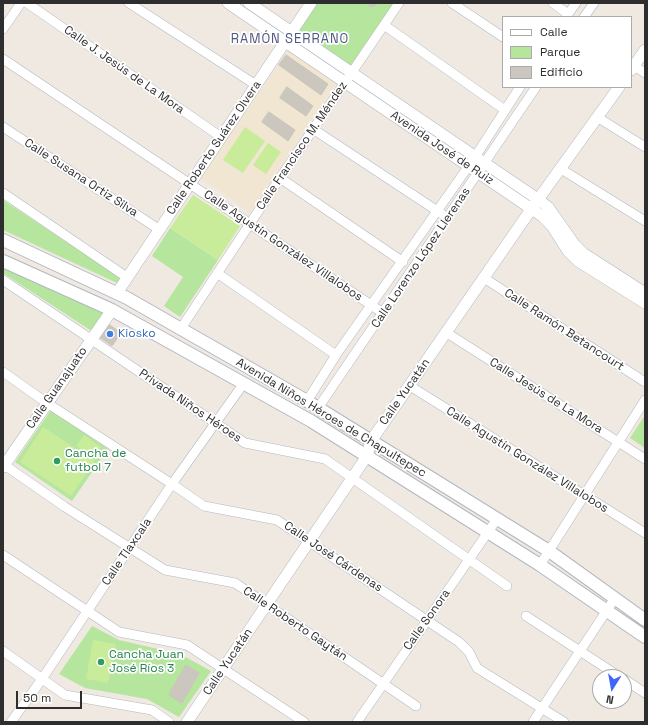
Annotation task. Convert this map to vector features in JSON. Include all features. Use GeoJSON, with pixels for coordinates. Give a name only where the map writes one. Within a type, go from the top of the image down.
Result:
{"type":"FeatureCollection","features":[{"type":"Feature","properties":{"kind":"main road","name":"Avenida Niños Héroes de Chapultepec"},"geometry":{"type":"LineString","coordinates":[[3,240],[117,293],[307,401],[549,551],[645,620]]}},
{"type":"Feature","properties":{"kind":"main road","name":"Avenida Niños Héroes de Chapultepec"},"geometry":{"type":"LineString","coordinates":[[3,261],[112,310],[311,420],[540,565],[645,637]]}},
{"type":"Feature","properties":{"kind":"street"},"geometry":{"type":"LineString","coordinates":[[3,29],[21,3]]}},
{"type":"Feature","properties":{"kind":"street","name":"Calle J. Jesús de La Mora"},"geometry":{"type":"LineString","coordinates":[[27,3],[221,137]]}},
{"type":"Feature","properties":{"kind":"street"},"geometry":{"type":"LineString","coordinates":[[130,3],[256,85]]}},
{"type":"Feature","properties":{"kind":"street","name":"Avenida José de Ruiz"},"geometry":{"type":"LineString","coordinates":[[228,3],[344,82],[472,161]]}},
{"type":"Feature","properties":{"kind":"street","name":"Avenida José de Ruiz"},"geometry":{"type":"LineString","coordinates":[[249,3],[351,72],[482,168],[535,204],[548,207],[582,253],[645,293]]}},
{"type":"Feature","properties":{"kind":"street","name":"Calle Roberto Suárez Olvera"},"geometry":{"type":"LineString","coordinates":[[117,293],[311,3]]}},
{"type":"Feature","properties":{"kind":"street","name":"Calle Francisco M. Méndez"},"geometry":{"type":"LineString","coordinates":[[180,330],[344,82],[399,3]]}},
{"type":"Feature","properties":{"kind":"street"},"geometry":{"type":"LineString","coordinates":[[452,3],[502,36]]}},
{"type":"Feature","properties":{"kind":"street"},"geometry":{"type":"LineString","coordinates":[[553,3],[567,15],[576,3]]}},
{"type":"Feature","properties":{"kind":"street"},"geometry":{"type":"LineString","coordinates":[[585,16],[594,3]]}},
{"type":"Feature","properties":{"kind":"street"},"geometry":{"type":"LineString","coordinates":[[384,25],[505,110]]}},
{"type":"Feature","properties":{"kind":"street"},"geometry":{"type":"LineString","coordinates":[[645,50],[632,68],[645,73]]}},
{"type":"Feature","properties":{"kind":"street","name":"Calle Agustín González Villalobos"},"geometry":{"type":"LineString","coordinates":[[3,59],[383,313]]}},
{"type":"Feature","properties":{"kind":"street","name":"Calle Lorenzo López Llerenas"},"geometry":{"type":"LineString","coordinates":[[307,401],[336,355],[403,262],[472,161],[519,88]]}},
{"type":"Feature","properties":{"kind":"street","name":"Calle Lorenzo López Llerenas"},"geometry":{"type":"LineString","coordinates":[[318,408],[535,88]]}},
{"type":"Feature","properties":{"kind":"street","name":"Calle Yucatán"},"geometry":{"type":"LineString","coordinates":[[187,722],[367,456],[371,441],[535,204],[618,88]]}},
{"type":"Feature","properties":{"kind":"street"},"geometry":{"type":"LineString","coordinates":[[598,117],[645,147]]}},
{"type":"Feature","properties":{"kind":"street","name":"Calle Susana Ortiz Silva"},"geometry":{"type":"LineString","coordinates":[[3,127],[160,230]]}},
{"type":"Feature","properties":{"kind":"street"},"geometry":{"type":"LineString","coordinates":[[313,129],[448,218]]}},
{"type":"Feature","properties":{"kind":"street"},"geometry":{"type":"LineString","coordinates":[[561,168],[645,221]]}},
{"type":"Feature","properties":{"kind":"street"},"geometry":{"type":"LineString","coordinates":[[280,178],[403,262]]}},
{"type":"Feature","properties":{"kind":"street"},"geometry":{"type":"LineString","coordinates":[[3,193],[128,278]]}},
{"type":"Feature","properties":{"kind":"street","name":"Avenida José de Ruiz"},"geometry":{"type":"LineString","coordinates":[[535,204],[542,216],[552,226],[568,251],[578,261],[645,304]]}},
{"type":"Feature","properties":{"kind":"street"},"geometry":{"type":"LineString","coordinates":[[217,273],[336,355]]}},
{"type":"Feature","properties":{"kind":"street","name":"Calle Ramón Betancourt"},"geometry":{"type":"LineString","coordinates":[[484,278],[645,382]]}},
{"type":"Feature","properties":{"kind":"street","name":"Privada Niños Héroes"},"geometry":{"type":"LineString","coordinates":[[3,280],[244,443],[325,459],[507,586]]}},
{"type":"Feature","properties":{"kind":"street","name":"Calle Guanajuato"},"geometry":{"type":"LineString","coordinates":[[4,465],[112,310]]}},
{"type":"Feature","properties":{"kind":"street","name":"Calle Jesús de La Mora"},"geometry":{"type":"LineString","coordinates":[[447,333],[645,459]]}},
{"type":"Feature","properties":{"kind":"street","name":"Calle José Cárdenas"},"geometry":{"type":"LineString","coordinates":[[3,372],[47,403],[204,506],[277,520],[459,642],[469,652],[477,668],[564,722]]}},
{"type":"Feature","properties":{"kind":"street","name":"Calle Tlaxcala"},"geometry":{"type":"LineString","coordinates":[[11,722],[88,611],[172,484],[244,383]]}},
{"type":"Feature","properties":{"kind":"street","name":"Calle Agustín González Villalobos"},"geometry":{"type":"LineString","coordinates":[[410,386],[645,533]]}},
{"type":"Feature","properties":{"kind":"street"},"geometry":{"type":"LineString","coordinates":[[540,565],[645,400]]}},
{"type":"Feature","properties":{"kind":"street","name":"Calle Roberto Gaytán"},"geometry":{"type":"LineString","coordinates":[[4,465],[165,570],[235,583],[416,706]]}},
{"type":"Feature","properties":{"kind":"street","name":"Calle Sonora"},"geometry":{"type":"LineString","coordinates":[[357,722],[497,519]]}},
{"type":"Feature","properties":{"kind":"street"},"geometry":{"type":"LineString","coordinates":[[3,555],[119,632],[187,645],[304,722]]}},
{"type":"Feature","properties":{"kind":"street"},"geometry":{"type":"LineString","coordinates":[[533,722],[615,598]]}},
{"type":"Feature","properties":{"kind":"street"},"geometry":{"type":"LineString","coordinates":[[526,616],[608,669]]}},
{"type":"Feature","properties":{"kind":"street"},"geometry":{"type":"LineString","coordinates":[[3,651],[65,695],[152,710],[169,722]]}},
{"type":"Feature","properties":{"kind":"street"},"geometry":{"type":"LineString","coordinates":[[632,684],[645,693]]}},
{"type":"Feature","properties":{"kind":"shaded area"},"geometry":{"type":"Polygon","coordinates":[[[289,50],[337,82],[250,212],[200,178],[289,50]]]}},
{"type":"Feature","properties":{"kind":"green space"},"geometry":{"type":"Polygon","coordinates":[[[317,3],[395,3],[351,66],[299,30],[317,3]]]}},
{"type":"Feature","properties":{"kind":"green space"},"geometry":{"type":"Polygon","coordinates":[[[245,127],[265,141],[243,173],[223,160],[245,127]]]}},
{"type":"Feature","properties":{"kind":"green space"},"geometry":{"type":"Polygon","coordinates":[[[268,143],[281,152],[266,174],[253,165],[268,143]]]}},
{"type":"Feature","properties":{"kind":"green space"},"geometry":{"type":"Polygon","coordinates":[[[193,195],[240,226],[218,260],[170,228],[193,195]]]}},
{"type":"Feature","properties":{"kind":"green space"},"geometry":{"type":"Polygon","coordinates":[[[3,200],[121,278],[117,283],[3,230],[3,200]]]}},
{"type":"Feature","properties":{"kind":"green space"},"geometry":{"type":"Polygon","coordinates":[[[170,228],[218,260],[180,317],[164,306],[183,277],[152,256],[170,228]]]}},
{"type":"Feature","properties":{"kind":"green space"},"geometry":{"type":"Polygon","coordinates":[[[3,266],[106,313],[93,332],[3,273],[3,266]]]}},
{"type":"Feature","properties":{"kind":"green space"},"geometry":{"type":"Polygon","coordinates":[[[51,410],[108,449],[72,501],[15,462],[51,410]]]}},
{"type":"Feature","properties":{"kind":"green space"},"geometry":{"type":"Polygon","coordinates":[[[645,415],[645,448],[630,438],[645,415]]]}},
{"type":"Feature","properties":{"kind":"green space","name":"Cancha de futbol 7"},"geometry":{"type":"Polygon","coordinates":[[[43,427],[95,461],[71,496],[20,462],[43,427]]]}},
{"type":"Feature","properties":{"kind":"green space"},"geometry":{"type":"Polygon","coordinates":[[[84,435],[101,447],[94,458],[76,446],[84,435]]]}},
{"type":"Feature","properties":{"kind":"green space"},"geometry":{"type":"Polygon","coordinates":[[[92,626],[119,640],[180,654],[211,671],[179,717],[147,699],[85,688],[59,674],[92,626]]]}},
{"type":"Feature","properties":{"kind":"green space","name":"Cancha Juan José Ríos 3"},"geometry":{"type":"Polygon","coordinates":[[[93,640],[116,644],[108,683],[86,679],[93,640]]]}},
{"type":"Feature","properties":{"kind":"building"},"geometry":{"type":"Polygon","coordinates":[[[369,3],[375,3],[376,5],[370,7],[369,3]]]}},
{"type":"Feature","properties":{"kind":"building"},"geometry":{"type":"Polygon","coordinates":[[[286,55],[328,84],[321,95],[279,65],[286,55]]]}},
{"type":"Feature","properties":{"kind":"building"},"geometry":{"type":"Polygon","coordinates":[[[287,87],[313,106],[306,116],[280,98],[287,87]]]}},
{"type":"Feature","properties":{"kind":"building"},"geometry":{"type":"Polygon","coordinates":[[[269,112],[295,130],[288,141],[262,122],[269,112]]]}},
{"type":"Feature","properties":{"kind":"building","name":"Kiosko"},"geometry":{"type":"Polygon","coordinates":[[[110,325],[121,333],[112,346],[98,336],[106,326],[110,325]]]}},
{"type":"Feature","properties":{"kind":"building"},"geometry":{"type":"Polygon","coordinates":[[[186,665],[199,673],[182,703],[169,695],[186,665]]]}},
{"type":"Feature","properties":{"kind":"place","name":"Kiosko"},"geometry":{"type":"Point","coordinates":[110,334]}},
{"type":"Feature","properties":{"kind":"place","name":"Cancha de futbol 7"},"geometry":{"type":"Point","coordinates":[57,461]}},
{"type":"Feature","properties":{"kind":"place","name":"Cancha Juan José Ríos 3"},"geometry":{"type":"Point","coordinates":[101,662]}},
{"type":"Feature","properties":{"kind":"district","name":"RAMÓN SERRANO"},"geometry":{"type":"Point","coordinates":[290,39]}}]}
